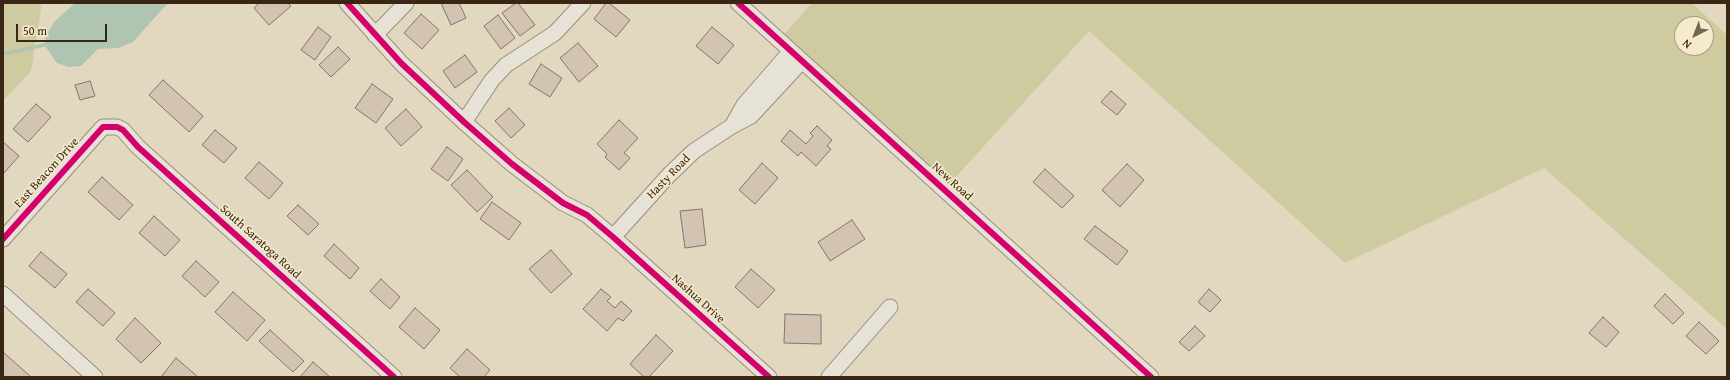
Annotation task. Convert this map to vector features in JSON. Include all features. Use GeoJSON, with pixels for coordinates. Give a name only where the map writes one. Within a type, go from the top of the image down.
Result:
{"type":"FeatureCollection","features":[{"type":"Feature","properties":{"kind":"street","name":"Nashua Drive"},"geometry":{"type":"LineString","coordinates":[[347,3],[401,63],[464,122],[512,164],[552,195],[563,203],[587,215],[769,377]]}},
{"type":"Feature","properties":{"kind":"street"},"geometry":{"type":"LineString","coordinates":[[375,35],[406,3]]}},
{"type":"Feature","properties":{"kind":"street"},"geometry":{"type":"LineString","coordinates":[[464,122],[492,80],[506,65],[555,33],[582,3]]}},
{"type":"Feature","properties":{"kind":"street","name":"New Road"},"geometry":{"type":"LineString","coordinates":[[738,3],[1151,377]]}},
{"type":"Feature","properties":{"kind":"street","name":"Hasty Road"},"geometry":{"type":"LineString","coordinates":[[613,237],[669,175],[694,151],[732,126],[744,105],[796,56]]}},
{"type":"Feature","properties":{"kind":"street","name":"East Beacon Drive"},"geometry":{"type":"LineString","coordinates":[[3,239],[103,127],[110,127]]}},
{"type":"Feature","properties":{"kind":"street","name":"South Saratoga Road"},"geometry":{"type":"LineString","coordinates":[[110,127],[117,127],[123,130],[138,147],[394,377]]}},
{"type":"Feature","properties":{"kind":"street"},"geometry":{"type":"LineString","coordinates":[[3,294],[95,377]]}},
{"type":"Feature","properties":{"kind":"street"},"geometry":{"type":"LineString","coordinates":[[829,377],[890,307]]}},
{"type":"Feature","properties":{"kind":"shaded area"},"geometry":{"type":"Polygon","coordinates":[[[3,3],[42,3],[31,71],[3,101],[3,3]]]}},
{"type":"Feature","properties":{"kind":"shaded area"},"geometry":{"type":"Polygon","coordinates":[[[75,3],[168,3],[133,42],[118,48],[98,49],[81,66],[68,67],[57,63],[44,45],[47,34],[54,22],[75,3]]]}},
{"type":"Feature","properties":{"kind":"shaded area"},"geometry":{"type":"Polygon","coordinates":[[[812,3],[1692,3],[1706,16],[1674,16],[1674,56],[1714,56],[1714,23],[1727,35],[1727,329],[1544,168],[1345,263],[1089,31],[944,190],[779,40],[812,3]]]}},
{"type":"Feature","properties":{"kind":"building"},"geometry":{"type":"Polygon","coordinates":[[[259,3],[288,3],[291,6],[269,25],[254,8],[259,3]]]}},
{"type":"Feature","properties":{"kind":"building"},"geometry":{"type":"Polygon","coordinates":[[[441,3],[459,3],[466,18],[451,25],[441,3]]]}},
{"type":"Feature","properties":{"kind":"building"},"geometry":{"type":"Polygon","coordinates":[[[518,3],[535,25],[520,36],[502,13],[518,3]]]}},
{"type":"Feature","properties":{"kind":"building"},"geometry":{"type":"Polygon","coordinates":[[[606,3],[609,3],[630,20],[616,37],[594,19],[606,3]]]}},
{"type":"Feature","properties":{"kind":"building"},"geometry":{"type":"Polygon","coordinates":[[[421,14],[439,30],[422,49],[404,33],[421,14]]]}},
{"type":"Feature","properties":{"kind":"building"},"geometry":{"type":"Polygon","coordinates":[[[498,15],[515,38],[501,49],[484,26],[498,15]]]}},
{"type":"Feature","properties":{"kind":"building"},"geometry":{"type":"Polygon","coordinates":[[[318,27],[331,37],[315,60],[301,50],[318,27]]]}},
{"type":"Feature","properties":{"kind":"building"},"geometry":{"type":"Polygon","coordinates":[[[712,27],[734,45],[718,64],[696,46],[712,27]]]}},
{"type":"Feature","properties":{"kind":"building"},"geometry":{"type":"Polygon","coordinates":[[[578,43],[598,66],[579,82],[560,58],[578,43]]]}},
{"type":"Feature","properties":{"kind":"building"},"geometry":{"type":"Polygon","coordinates":[[[338,47],[350,59],[331,77],[319,65],[338,47]]]}},
{"type":"Feature","properties":{"kind":"building"},"geometry":{"type":"Polygon","coordinates":[[[465,55],[477,72],[455,88],[443,71],[465,55]]]}},
{"type":"Feature","properties":{"kind":"building"},"geometry":{"type":"Polygon","coordinates":[[[541,64],[562,78],[550,97],[529,84],[541,64]]]}},
{"type":"Feature","properties":{"kind":"building"},"geometry":{"type":"Polygon","coordinates":[[[163,80],[203,116],[189,132],[149,95],[163,80]]]}},
{"type":"Feature","properties":{"kind":"building"},"geometry":{"type":"Polygon","coordinates":[[[90,81],[95,96],[80,100],[75,85],[90,81]]]}},
{"type":"Feature","properties":{"kind":"building"},"geometry":{"type":"Polygon","coordinates":[[[372,84],[393,99],[376,123],[355,108],[372,84]]]}},
{"type":"Feature","properties":{"kind":"building"},"geometry":{"type":"Polygon","coordinates":[[[1111,91],[1126,104],[1117,115],[1101,102],[1111,91]]]}},
{"type":"Feature","properties":{"kind":"building"},"geometry":{"type":"Polygon","coordinates":[[[36,104],[51,117],[28,142],[13,129],[36,104]]]}},
{"type":"Feature","properties":{"kind":"building"},"geometry":{"type":"Polygon","coordinates":[[[509,108],[525,125],[511,138],[495,121],[509,108]]]}},
{"type":"Feature","properties":{"kind":"building"},"geometry":{"type":"Polygon","coordinates":[[[406,109],[422,127],[401,146],[385,128],[406,109]]]}},
{"type":"Feature","properties":{"kind":"building"},"geometry":{"type":"Polygon","coordinates":[[[619,120],[638,138],[624,153],[630,158],[619,170],[605,157],[607,154],[597,144],[619,120]]]}},
{"type":"Feature","properties":{"kind":"building"},"geometry":{"type":"Polygon","coordinates":[[[817,126],[832,140],[827,146],[831,149],[816,166],[801,152],[798,156],[781,141],[790,130],[806,144],[813,136],[810,133],[817,126]]]}},
{"type":"Feature","properties":{"kind":"building"},"geometry":{"type":"Polygon","coordinates":[[[215,130],[237,148],[224,163],[202,145],[215,130]]]}},
{"type":"Feature","properties":{"kind":"building"},"geometry":{"type":"Polygon","coordinates":[[[3,142],[19,156],[3,174],[3,142]]]}},
{"type":"Feature","properties":{"kind":"building"},"geometry":{"type":"Polygon","coordinates":[[[447,147],[463,159],[448,181],[431,169],[447,147]]]}},
{"type":"Feature","properties":{"kind":"building"},"geometry":{"type":"Polygon","coordinates":[[[259,162],[283,183],[269,199],[245,178],[259,162]]]}},
{"type":"Feature","properties":{"kind":"building"},"geometry":{"type":"Polygon","coordinates":[[[762,163],[778,178],[755,204],[739,190],[762,163]]]}},
{"type":"Feature","properties":{"kind":"building"},"geometry":{"type":"Polygon","coordinates":[[[1127,164],[1144,180],[1120,207],[1102,190],[1127,164]]]}},
{"type":"Feature","properties":{"kind":"building"},"geometry":{"type":"Polygon","coordinates":[[[1045,169],[1074,196],[1062,208],[1033,182],[1045,169]]]}},
{"type":"Feature","properties":{"kind":"building"},"geometry":{"type":"Polygon","coordinates":[[[467,170],[493,197],[477,212],[451,185],[467,170]]]}},
{"type":"Feature","properties":{"kind":"building"},"geometry":{"type":"Polygon","coordinates":[[[102,177],[133,205],[119,220],[88,192],[102,177]]]}},
{"type":"Feature","properties":{"kind":"building"},"geometry":{"type":"Polygon","coordinates":[[[492,202],[521,223],[509,240],[480,219],[492,202]]]}},
{"type":"Feature","properties":{"kind":"building"},"geometry":{"type":"Polygon","coordinates":[[[298,205],[319,224],[308,235],[287,216],[298,205]]]}},
{"type":"Feature","properties":{"kind":"building"},"geometry":{"type":"Polygon","coordinates":[[[702,209],[706,245],[685,248],[680,211],[702,209]]]}},
{"type":"Feature","properties":{"kind":"building"},"geometry":{"type":"Polygon","coordinates":[[[154,216],[180,240],[165,256],[139,233],[154,216]]]}},
{"type":"Feature","properties":{"kind":"building"},"geometry":{"type":"Polygon","coordinates":[[[852,220],[865,239],[830,261],[818,242],[852,220]]]}},
{"type":"Feature","properties":{"kind":"building"},"geometry":{"type":"Polygon","coordinates":[[[1095,226],[1128,251],[1117,265],[1084,239],[1095,226]]]}},
{"type":"Feature","properties":{"kind":"building"},"geometry":{"type":"Polygon","coordinates":[[[334,244],[359,268],[350,279],[324,256],[334,244]]]}},
{"type":"Feature","properties":{"kind":"building"},"geometry":{"type":"Polygon","coordinates":[[[551,250],[572,274],[551,293],[529,269],[551,250]]]}},
{"type":"Feature","properties":{"kind":"building"},"geometry":{"type":"Polygon","coordinates":[[[41,252],[67,274],[55,288],[29,266],[41,252]]]}},
{"type":"Feature","properties":{"kind":"building"},"geometry":{"type":"Polygon","coordinates":[[[196,261],[219,282],[205,297],[182,276],[196,261]]]}},
{"type":"Feature","properties":{"kind":"building"},"geometry":{"type":"Polygon","coordinates":[[[751,269],[775,290],[758,308],[735,287],[751,269]]]}},
{"type":"Feature","properties":{"kind":"building"},"geometry":{"type":"Polygon","coordinates":[[[381,279],[400,297],[390,309],[370,291],[381,279]]]}},
{"type":"Feature","properties":{"kind":"building"},"geometry":{"type":"Polygon","coordinates":[[[88,289],[115,313],[103,326],[76,302],[88,289]]]}},
{"type":"Feature","properties":{"kind":"building"},"geometry":{"type":"Polygon","coordinates":[[[601,289],[611,297],[607,301],[615,308],[621,301],[632,311],[623,321],[618,318],[607,331],[583,309],[601,289]]]}},
{"type":"Feature","properties":{"kind":"building"},"geometry":{"type":"Polygon","coordinates":[[[1209,289],[1221,300],[1210,312],[1198,302],[1209,289]]]}},
{"type":"Feature","properties":{"kind":"building"},"geometry":{"type":"Polygon","coordinates":[[[233,292],[265,320],[247,341],[215,312],[233,292]]]}},
{"type":"Feature","properties":{"kind":"building"},"geometry":{"type":"Polygon","coordinates":[[[1665,294],[1684,313],[1673,324],[1654,306],[1665,294]]]}},
{"type":"Feature","properties":{"kind":"building"},"geometry":{"type":"Polygon","coordinates":[[[415,308],[440,330],[424,349],[399,327],[415,308]]]}},
{"type":"Feature","properties":{"kind":"building"},"geometry":{"type":"Polygon","coordinates":[[[785,314],[821,315],[821,344],[784,343],[785,314]]]}},
{"type":"Feature","properties":{"kind":"building"},"geometry":{"type":"Polygon","coordinates":[[[1603,317],[1619,332],[1606,347],[1589,333],[1603,317]]]}},
{"type":"Feature","properties":{"kind":"building"},"geometry":{"type":"Polygon","coordinates":[[[135,318],[161,343],[141,363],[116,339],[135,318]]]}},
{"type":"Feature","properties":{"kind":"building"},"geometry":{"type":"Polygon","coordinates":[[[1699,322],[1719,341],[1706,354],[1686,336],[1699,322]]]}},
{"type":"Feature","properties":{"kind":"building"},"geometry":{"type":"Polygon","coordinates":[[[1195,326],[1205,336],[1189,351],[1179,342],[1195,326]]]}},
{"type":"Feature","properties":{"kind":"building"},"geometry":{"type":"Polygon","coordinates":[[[270,330],[304,361],[293,372],[259,341],[270,330]]]}},
{"type":"Feature","properties":{"kind":"building"},"geometry":{"type":"Polygon","coordinates":[[[656,335],[673,351],[649,377],[644,377],[630,364],[656,335]]]}},
{"type":"Feature","properties":{"kind":"building"},"geometry":{"type":"Polygon","coordinates":[[[467,349],[490,370],[484,377],[460,377],[450,368],[467,349]]]}},
{"type":"Feature","properties":{"kind":"building"},"geometry":{"type":"Polygon","coordinates":[[[3,352],[30,376],[30,377],[3,377],[3,352]]]}},
{"type":"Feature","properties":{"kind":"building"},"geometry":{"type":"Polygon","coordinates":[[[176,358],[198,377],[161,377],[176,358]]]}},
{"type":"Feature","properties":{"kind":"building"},"geometry":{"type":"Polygon","coordinates":[[[313,362],[330,377],[300,377],[313,362]]]}},
{"type":"Feature","properties":{"kind":"waterway"},"geometry":{"type":"LineString","coordinates":[[3,54],[44,45]]}},
{"type":"Feature","properties":{"kind":"cycle path"},"geometry":{"type":"LineString","coordinates":[[347,3],[401,63],[464,122],[512,164],[563,203],[587,215],[769,377]]}},
{"type":"Feature","properties":{"kind":"cycle path"},"geometry":{"type":"LineString","coordinates":[[738,3],[1151,377]]}},
{"type":"Feature","properties":{"kind":"cycle path"},"geometry":{"type":"LineString","coordinates":[[3,239],[103,127],[117,127],[123,130],[138,147],[394,377]]}}]}
